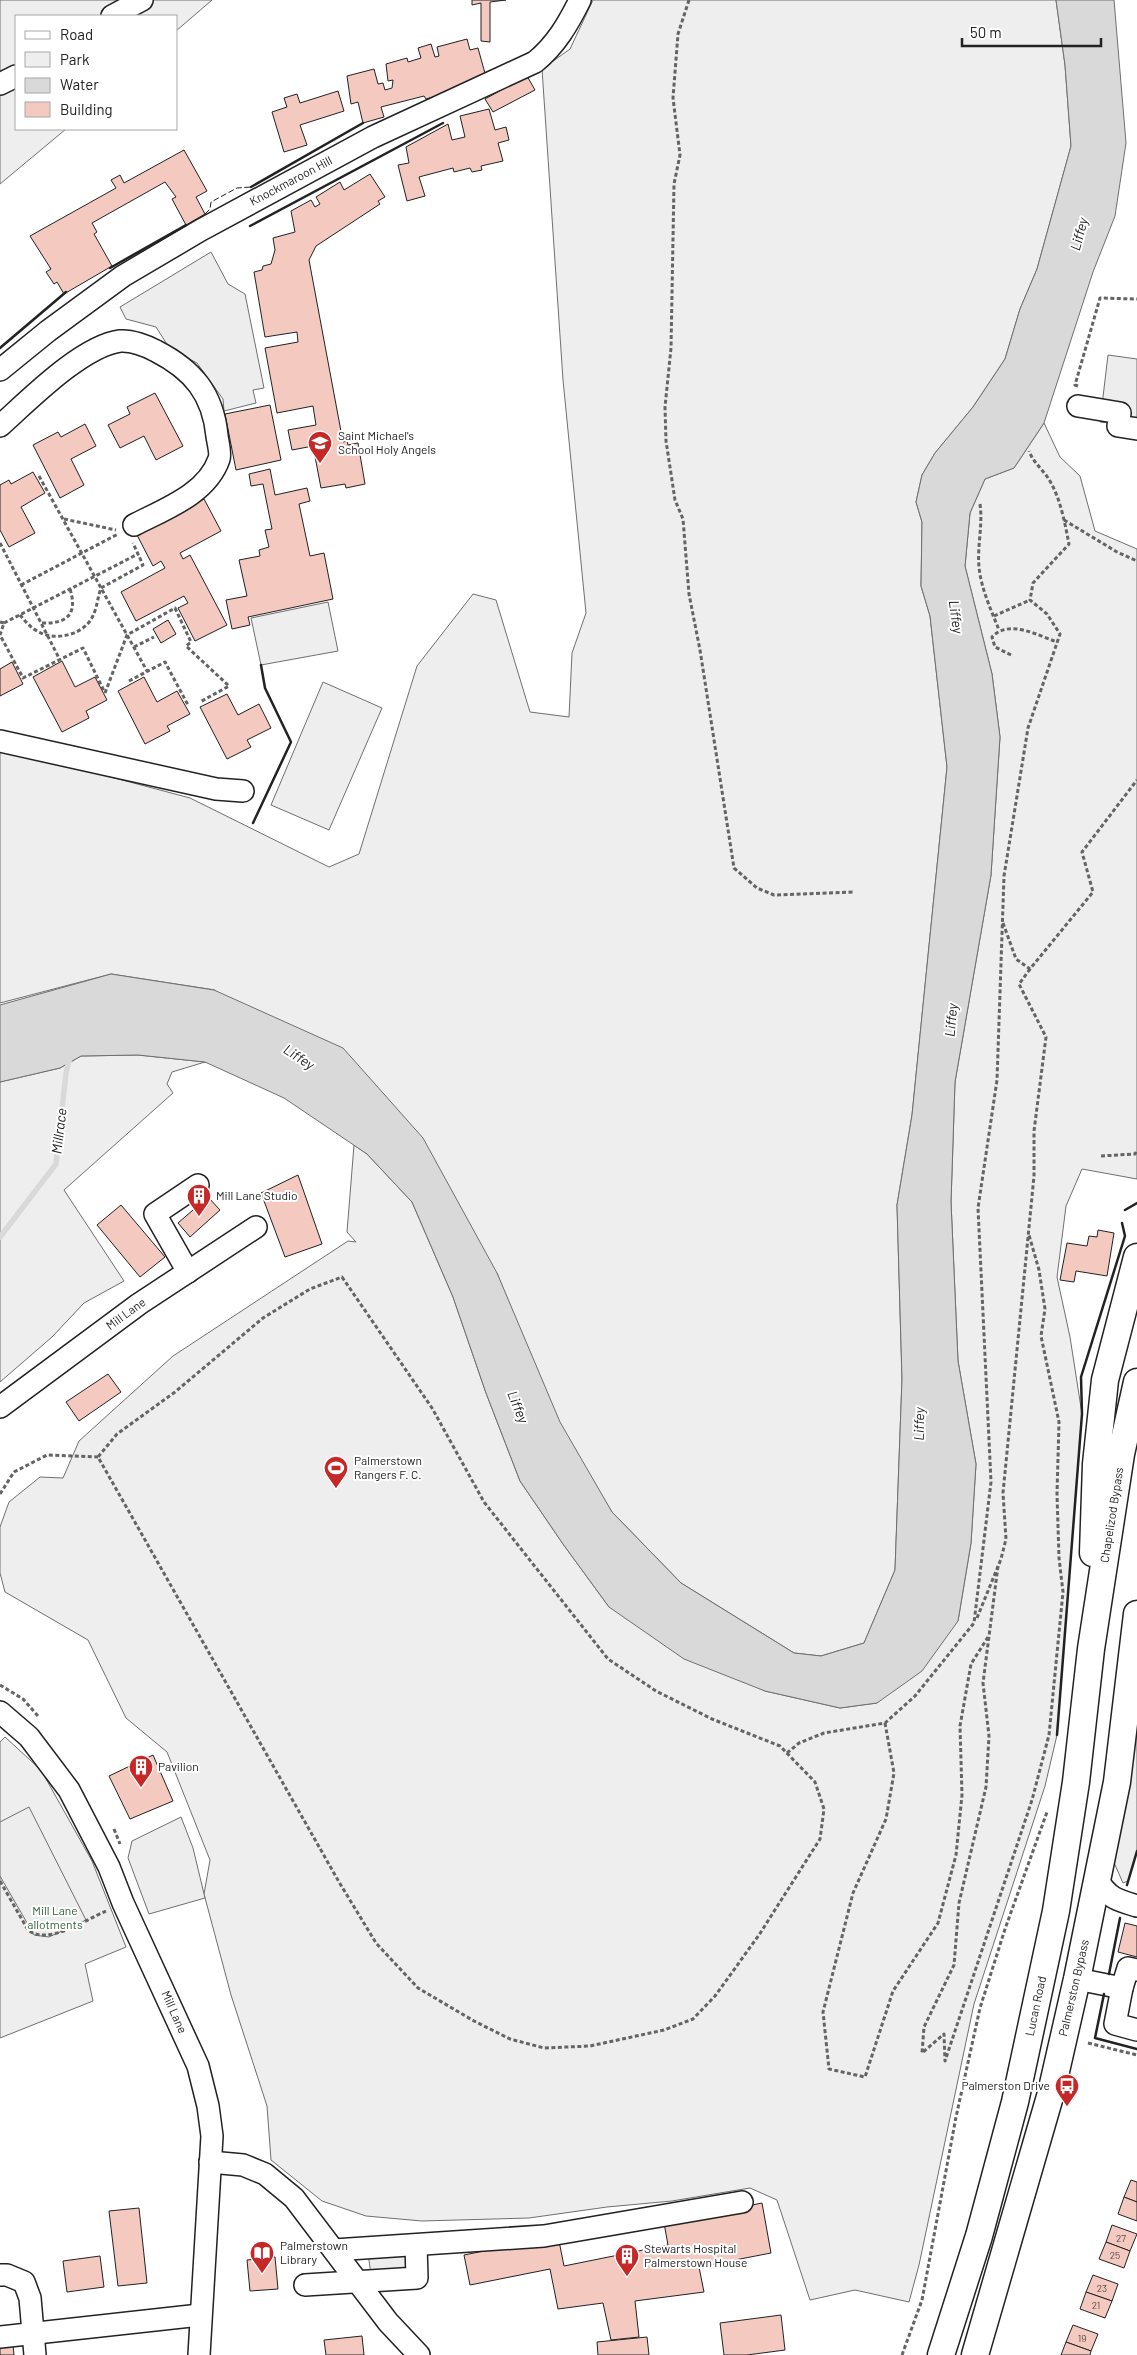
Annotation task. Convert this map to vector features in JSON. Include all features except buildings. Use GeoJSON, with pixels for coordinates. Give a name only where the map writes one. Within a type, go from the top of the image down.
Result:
{"type":"FeatureCollection","features":[{"type":"Feature","properties":{"kind":"main road"},"geometry":{"type":"LineString","coordinates":[[1091,1649],[1095,1472],[1105,1380],[1137,1257]]}},
{"type":"Feature","properties":{"kind":"main road","name":"Chapelizod Bypass"},"geometry":{"type":"LineString","coordinates":[[1091,1649],[1121,1454],[1137,1382]]}},
{"type":"Feature","properties":{"kind":"main road","name":"Palmerston Bypass"},"geometry":{"type":"LineString","coordinates":[[975,2355],[1051,2093],[1077,1979],[1117,1782],[1137,1614]]}},
{"type":"Feature","properties":{"kind":"main road","name":"Lucan Road"},"geometry":{"type":"LineString","coordinates":[[941,2355],[979,2236],[1029,2039],[1057,1902],[1076,1782],[1091,1649]]}},
{"type":"Feature","properties":{"kind":"street"},"geometry":{"type":"LineString","coordinates":[[114,15],[142,0]]}},
{"type":"Feature","properties":{"kind":"street","name":"Knockmaroon Hill"},"geometry":{"type":"LineString","coordinates":[[0,370],[48,330],[123,276],[201,230],[373,137],[535,62],[560,36],[580,0]]}},
{"type":"Feature","properties":{"kind":"street"},"geometry":{"type":"LineString","coordinates":[[0,84],[15,76]]}},
{"type":"Feature","properties":{"kind":"street"},"geometry":{"type":"LineString","coordinates":[[0,426],[86,353],[121,341],[147,346],[177,362],[198,381],[211,406],[217,431],[220,457],[208,479],[191,494],[134,525]]}},
{"type":"Feature","properties":{"kind":"street"},"geometry":{"type":"LineString","coordinates":[[1081,397],[1120,413],[1118,426],[1137,429]]}},
{"type":"Feature","properties":{"kind":"street"},"geometry":{"type":"LineString","coordinates":[[0,741],[216,788],[243,791]]}},
{"type":"Feature","properties":{"kind":"street"},"geometry":{"type":"LineString","coordinates":[[188,1272],[155,1214],[198,1185]]}},
{"type":"Feature","properties":{"kind":"street","name":"Mill Lane"},"geometry":{"type":"LineString","coordinates":[[0,1407],[139,1304],[256,1227]]}},
{"type":"Feature","properties":{"kind":"street","name":"Mill Lane"},"geometry":{"type":"LineString","coordinates":[[0,1712],[29,1737],[69,1790],[109,1867],[123,1903],[198,2066],[208,2106],[212,2136],[199,2355]]}},
{"type":"Feature","properties":{"kind":"street"},"geometry":{"type":"LineString","coordinates":[[1098,1881],[1107,1895],[1137,1906]]}},
{"type":"Feature","properties":{"kind":"street"},"geometry":{"type":"LineString","coordinates":[[1137,1970],[1128,1968],[1115,2024],[1137,2030]]}},
{"type":"Feature","properties":{"kind":"street"},"geometry":{"type":"LineString","coordinates":[[1077,1979],[1122,1988]]}},
{"type":"Feature","properties":{"kind":"street"},"geometry":{"type":"LineString","coordinates":[[210,2162],[243,2165],[265,2174],[294,2198],[388,2322],[419,2355]]}},
{"type":"Feature","properties":{"kind":"street"},"geometry":{"type":"LineString","coordinates":[[334,2250],[544,2236],[742,2202]]}},
{"type":"Feature","properties":{"kind":"street"},"geometry":{"type":"LineString","coordinates":[[305,2285],[417,2278],[416,2245]]}},
{"type":"Feature","properties":{"kind":"street"},"geometry":{"type":"LineString","coordinates":[[0,2276],[7,2275],[24,2282],[30,2298],[35,2355]]}},
{"type":"Feature","properties":{"kind":"street"},"geometry":{"type":"LineString","coordinates":[[0,2337],[200,2315]]}},
{"type":"Feature","properties":{"kind":"path"},"geometry":{"type":"LineString","coordinates":[[689,0],[678,34],[673,98],[680,155],[674,184],[671,348],[665,407],[666,441],[675,500],[683,519],[689,594],[700,650],[734,868],[757,888],[774,895],[854,892]]}},
{"type":"Feature","properties":{"kind":"path"},"geometry":{"type":"LineString","coordinates":[[1081,397],[1075,385],[1100,298],[1137,300]]}},
{"type":"Feature","properties":{"kind":"path"},"geometry":{"type":"LineString","coordinates":[[1029,451],[1032,459],[1051,483],[1064,520],[1069,544],[1033,583],[1030,600]]}},
{"type":"Feature","properties":{"kind":"path"},"geometry":{"type":"LineString","coordinates":[[39,476],[147,671]]}},
{"type":"Feature","properties":{"kind":"path"},"geometry":{"type":"LineString","coordinates":[[980,504],[982,518],[979,566],[999,630]]}},
{"type":"Feature","properties":{"kind":"path"},"geometry":{"type":"LineString","coordinates":[[21,585],[122,532],[63,518]]}},
{"type":"Feature","properties":{"kind":"path"},"geometry":{"type":"LineString","coordinates":[[1064,520],[1117,552],[1137,561]]}},
{"type":"Feature","properties":{"kind":"path"},"geometry":{"type":"LineString","coordinates":[[20,615],[34,629],[47,634],[66,635],[79,631],[89,622],[96,611],[101,588],[143,565],[126,530],[134,525]]}},
{"type":"Feature","properties":{"kind":"path"},"geometry":{"type":"LineString","coordinates":[[0,543],[60,660]]}},
{"type":"Feature","properties":{"kind":"path"},"geometry":{"type":"LineString","coordinates":[[138,554],[2,623],[0,635],[23,678],[83,648],[105,693],[127,635],[175,608],[191,642],[186,646],[228,686],[200,702]]}},
{"type":"Feature","properties":{"kind":"path"},"geometry":{"type":"LineString","coordinates":[[41,623],[57,624],[68,617],[74,603],[70,589]]}},
{"type":"Feature","properties":{"kind":"path"},"geometry":{"type":"LineString","coordinates":[[994,616],[1030,600]]}},
{"type":"Feature","properties":{"kind":"path"},"geometry":{"type":"LineString","coordinates":[[974,1623],[991,1482],[978,1208],[997,1080],[1004,876],[1028,728],[1060,634],[1047,614],[1030,600]]}},
{"type":"Feature","properties":{"kind":"path"},"geometry":{"type":"LineString","coordinates":[[1011,655],[996,647],[992,637],[999,630],[1013,628],[1057,642]]}},
{"type":"Feature","properties":{"kind":"path"},"geometry":{"type":"LineString","coordinates":[[134,647],[154,636]]}},
{"type":"Feature","properties":{"kind":"path"},"geometry":{"type":"LineString","coordinates":[[129,681],[165,662],[188,706]]}},
{"type":"Feature","properties":{"kind":"path"},"geometry":{"type":"LineString","coordinates":[[787,1753],[799,1743],[824,1733],[885,1723],[915,1696],[974,1623],[998,1566],[1006,1539],[1003,1493],[1029,1235],[1034,1176],[1034,1131],[1046,1037],[1019,984],[1093,892],[1082,852],[1137,780]]}},
{"type":"Feature","properties":{"kind":"path"},"geometry":{"type":"LineString","coordinates":[[1002,920],[1016,959],[1030,969]]}},
{"type":"Feature","properties":{"kind":"path"},"geometry":{"type":"LineString","coordinates":[[1102,1156],[1135,1154],[1137,1150]]}},
{"type":"Feature","properties":{"kind":"path"},"geometry":{"type":"LineString","coordinates":[[998,1566],[983,1683],[989,1736],[986,1787],[959,1903],[954,1965],[924,2027],[922,2053],[944,2034],[945,2062],[1032,1800],[1049,1734],[1063,1592],[1058,1512],[1059,1422],[1041,1336],[1045,1309],[1039,1270],[1029,1235]]}},
{"type":"Feature","properties":{"kind":"path"},"geometry":{"type":"LineString","coordinates":[[342,1277],[432,1408],[484,1502],[608,1658],[656,1691],[712,1719],[780,1746],[815,1782],[824,1809],[820,1840],[759,1935],[715,1996],[693,2019],[664,2030],[600,2044],[544,2048],[510,2039],[474,2021],[418,1988],[376,1943],[339,1882],[98,1457],[117,1434],[176,1392],[264,1318],[310,1289],[342,1277]]}},
{"type":"Feature","properties":{"kind":"path"},"geometry":{"type":"LineString","coordinates":[[0,1494],[14,1472],[47,1455],[98,1457]]}},
{"type":"Feature","properties":{"kind":"path"},"geometry":{"type":"LineString","coordinates":[[885,1723],[894,1773],[886,1819],[853,1893],[823,2012],[828,2069],[865,2077],[893,1991],[938,1923],[956,1854],[962,1795],[960,1726],[971,1664],[989,1635]]}},
{"type":"Feature","properties":{"kind":"path"},"geometry":{"type":"LineString","coordinates":[[902,2355],[922,2300],[956,2117],[980,2008],[1005,1929],[1048,1810]]}},
{"type":"Feature","properties":{"kind":"path"},"geometry":{"type":"LineString","coordinates":[[0,1881],[28,1930],[34,1935],[49,1937],[123,1903]]}},
{"type":"Feature","properties":{"kind":"path"},"geometry":{"type":"LineString","coordinates":[[1088,2044],[1137,2055]]}},
{"type":"Feature","properties":{"kind":"green space"},"geometry":{"type":"Polygon","coordinates":[[[0,0],[212,0],[178,29],[178,15],[15,15],[15,130],[65,130],[0,184],[0,0]]]}},
{"type":"Feature","properties":{"kind":"green space"},"geometry":{"type":"Polygon","coordinates":[[[593,0],[1056,0],[1065,65],[1071,146],[1037,269],[1020,309],[1005,359],[973,407],[935,453],[922,475],[916,502],[922,522],[921,586],[930,616],[947,767],[912,1115],[897,1205],[902,1379],[895,1570],[864,1643],[821,1656],[794,1653],[681,1583],[612,1512],[555,1419],[497,1273],[215,990],[111,974],[0,1003],[0,752],[96,773],[190,798],[329,867],[359,854],[417,666],[473,594],[496,600],[530,712],[569,717],[572,653],[586,613],[563,380],[542,69],[570,49],[593,0]]]}},
{"type":"Feature","properties":{"kind":"green space"},"geometry":{"type":"Polygon","coordinates":[[[1044,423],[1060,457],[1080,476],[1095,531],[1137,549],[1137,1179],[1082,1169],[1066,1206],[1057,1277],[1070,1337],[1082,1414],[1057,1735],[1045,1786],[974,2004],[919,2265],[909,2302],[855,2290],[810,2300],[777,2200],[750,2188],[672,2201],[607,2207],[529,2218],[422,2221],[366,2216],[322,2201],[271,2160],[267,2106],[231,1995],[204,1894],[210,1860],[167,1752],[126,1718],[88,1640],[5,1592],[0,1573],[0,1527],[9,1502],[40,1477],[63,1478],[79,1441],[173,1356],[348,1241],[356,1242],[347,1232],[354,1145],[367,1154],[412,1202],[453,1297],[486,1393],[520,1481],[609,1607],[765,1691],[840,1708],[877,1703],[958,1621],[971,1543],[976,1464],[958,1361],[951,1202],[955,1082],[991,875],[1000,737],[992,674],[965,566],[970,513],[985,479],[1014,468],[1044,423]]]}},
{"type":"Feature","properties":{"kind":"green space"},"geometry":{"type":"Polygon","coordinates":[[[328,602],[338,651],[261,665],[251,618],[328,602]]]}},
{"type":"Feature","properties":{"kind":"green space"},"geometry":{"type":"Polygon","coordinates":[[[323,682],[382,708],[329,830],[271,805],[323,682]]]}},
{"type":"Feature","properties":{"kind":"green space"},"geometry":{"type":"Polygon","coordinates":[[[138,1055],[205,1062],[172,1072],[167,1084],[173,1093],[64,1190],[124,1281],[84,1303],[52,1337],[0,1382],[0,1082],[60,1068],[81,1056],[138,1055]]]}},
{"type":"Feature","properties":{"kind":"green space"},"geometry":{"type":"Polygon","coordinates":[[[1137,1693],[1137,1851],[1128,1881],[1123,1883],[1112,1858],[1137,1693]]]}},
{"type":"Feature","properties":{"kind":"green space","name":"Mill Lane allotments"},"geometry":{"type":"Polygon","coordinates":[[[5,1737],[41,1770],[92,1861],[126,1947],[85,1964],[93,2001],[0,2038],[0,1742],[5,1737]]]}},
{"type":"Feature","properties":{"kind":"shaded area"},"geometry":{"type":"Polygon","coordinates":[[[211,252],[228,284],[245,294],[264,388],[253,390],[256,403],[224,411],[223,399],[197,363],[170,349],[156,327],[126,319],[120,307],[211,252]]]}},
{"type":"Feature","properties":{"kind":"shaded area"},"geometry":{"type":"Polygon","coordinates":[[[1108,355],[1137,359],[1137,426],[1100,422],[1108,355]]]}},
{"type":"Feature","properties":{"kind":"shaded area"},"geometry":{"type":"Polygon","coordinates":[[[29,1807],[86,1920],[49,1937],[34,1935],[0,1876],[0,1822],[29,1807]]]}},
{"type":"Feature","properties":{"kind":"shaded area"},"geometry":{"type":"Polygon","coordinates":[[[181,1817],[193,1848],[205,1898],[149,1914],[128,1858],[132,1841],[181,1817]]]}},
{"type":"Feature","properties":{"kind":"shaded area"},"geometry":{"type":"Polygon","coordinates":[[[413,2248],[414,2271],[371,2275],[368,2253],[413,2248]]]}},
{"type":"Feature","properties":{"kind":"water","name":"Liffey"},"geometry":{"type":"Polygon","coordinates":[[[1056,0],[1114,0],[1126,143],[1115,216],[1093,272],[1044,423],[1014,468],[985,479],[970,513],[965,566],[992,674],[1000,737],[991,875],[955,1082],[951,1202],[958,1361],[976,1464],[971,1543],[958,1621],[922,1671],[877,1703],[840,1708],[765,1691],[684,1659],[609,1607],[520,1481],[486,1393],[453,1297],[412,1202],[367,1154],[284,1098],[205,1062],[138,1055],[81,1056],[60,1068],[0,1082],[0,1005],[111,974],[214,990],[343,1048],[423,1138],[497,1273],[560,1422],[612,1512],[681,1583],[794,1653],[821,1656],[864,1643],[895,1570],[902,1379],[897,1205],[912,1115],[947,767],[930,616],[921,586],[922,522],[916,502],[922,475],[935,453],[973,407],[1005,359],[1020,309],[1037,269],[1071,146],[1065,65],[1056,0]]]}},
{"type":"Feature","properties":{"kind":"waterway","name":"Millrace"},"geometry":{"type":"LineString","coordinates":[[0,1237],[56,1164],[66,1073],[70,1057]]}},
{"type":"Feature","properties":{"kind":"fence"},"geometry":{"type":"LineString","coordinates":[[205,214],[210,209],[211,202],[237,188],[251,187]]}},
{"type":"Feature","properties":{"kind":"wall"},"geometry":{"type":"LineString","coordinates":[[251,187],[363,123]]}},
{"type":"Feature","properties":{"kind":"wall"},"geometry":{"type":"LineString","coordinates":[[250,226],[443,123]]}},
{"type":"Feature","properties":{"kind":"wall"},"geometry":{"type":"LineString","coordinates":[[110,268],[186,225]]}},
{"type":"Feature","properties":{"kind":"wall"},"geometry":{"type":"LineString","coordinates":[[0,348],[66,292]]}},
{"type":"Feature","properties":{"kind":"wall"},"geometry":{"type":"LineString","coordinates":[[253,823],[291,742],[265,688],[261,665]]}},
{"type":"Feature","properties":{"kind":"wall"},"geometry":{"type":"LineString","coordinates":[[1125,1210],[1137,1203]]}},
{"type":"Feature","properties":{"kind":"wall"},"geometry":{"type":"LineString","coordinates":[[1057,1735],[1082,1414],[1081,1377],[1125,1236],[1122,1223]]}},
{"type":"Feature","properties":{"kind":"wall"},"geometry":{"type":"LineString","coordinates":[[1127,1885],[1137,1851]]}},
{"type":"Feature","properties":{"kind":"wall"},"geometry":{"type":"LineString","coordinates":[[1109,1974],[1120,1918]]}},
{"type":"Feature","properties":{"kind":"wall"},"geometry":{"type":"LineString","coordinates":[[1104,1994],[1095,2038],[1137,2049]]}},
{"type":"Feature","properties":{"kind":"place","name":"Saint Michael's School Holy Angels"},"geometry":{"type":"Point","coordinates":[320,464]}},
{"type":"Feature","properties":{"kind":"place","name":"Mill Lane Studio"},"geometry":{"type":"Point","coordinates":[199,1217]}},
{"type":"Feature","properties":{"kind":"place","name":"Palmerstown Rangers F. C."},"geometry":{"type":"Point","coordinates":[336,1489]}},
{"type":"Feature","properties":{"kind":"place","name":"Pavilion"},"geometry":{"type":"Point","coordinates":[141,1788]}},
{"type":"Feature","properties":{"kind":"place","name":"Palmerston Drive"},"geometry":{"type":"Point","coordinates":[1067,2107]}},
{"type":"Feature","properties":{"kind":"place","name":"Palmerstown Library"},"geometry":{"type":"Point","coordinates":[262,2274]}},
{"type":"Feature","properties":{"kind":"place","name":"Stewarts Hospital Palmerstown House"},"geometry":{"type":"Point","coordinates":[627,2277]}}]}
